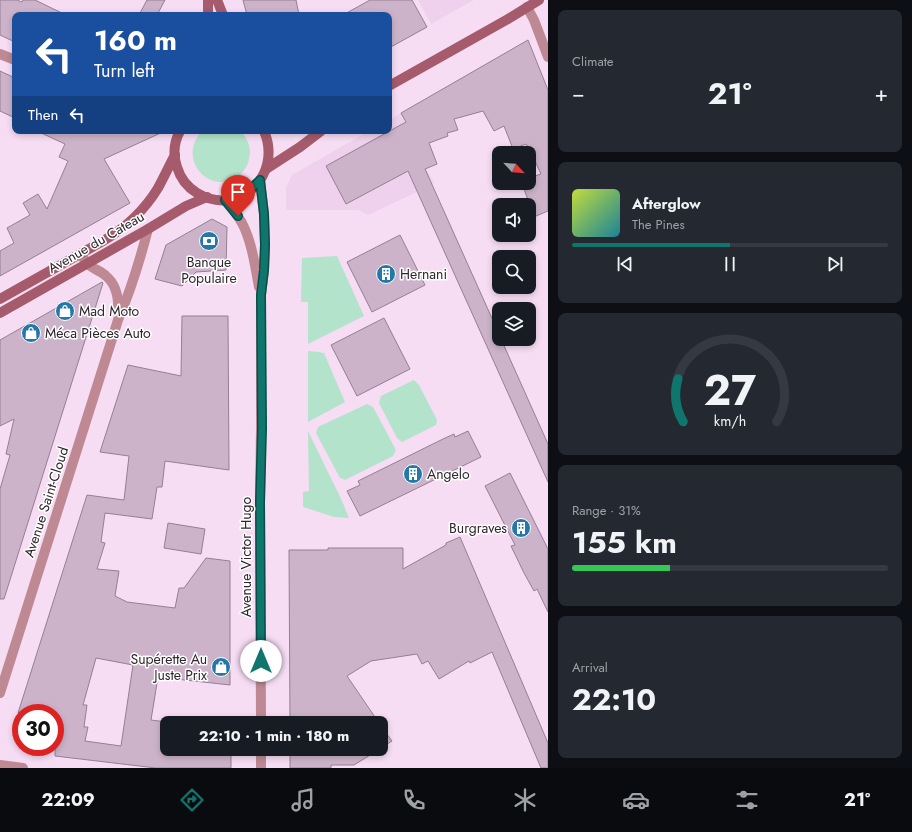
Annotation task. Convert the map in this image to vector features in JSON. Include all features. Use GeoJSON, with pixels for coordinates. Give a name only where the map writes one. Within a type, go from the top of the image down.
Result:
{"type":"FeatureCollection","features":[{"type":"Feature","properties":{"kind":"main road"},"geometry":{"type":"LineString","coordinates":[[208,0],[208,12]]}},
{"type":"Feature","properties":{"kind":"main road"},"geometry":{"type":"LineString","coordinates":[[217,0],[222,12]]}},
{"type":"Feature","properties":{"kind":"main road"},"geometry":{"type":"LineString","coordinates":[[392,84],[539,0]]}},
{"type":"Feature","properties":{"kind":"main road"},"geometry":{"type":"LineString","coordinates":[[178,134],[175,155],[179,172],[185,182],[194,191],[206,197],[225,200],[238,197],[246,193],[260,180],[268,163],[269,150],[265,134]]}},
{"type":"Feature","properties":{"kind":"main road"},"geometry":{"type":"LineString","coordinates":[[266,169],[317,134]]}},
{"type":"Feature","properties":{"kind":"main road","name":"Avenue du Cateau"},"geometry":{"type":"LineString","coordinates":[[0,299],[114,235],[127,225],[143,209],[158,187],[175,155]]}},
{"type":"Feature","properties":{"kind":"main road","name":"Avenue du Cateau"},"geometry":{"type":"LineString","coordinates":[[0,313],[186,206],[206,197]]}},
{"type":"Feature","properties":{"kind":"street"},"geometry":{"type":"LineString","coordinates":[[527,7],[534,20],[548,56]]}},
{"type":"Feature","properties":{"kind":"street"},"geometry":{"type":"LineString","coordinates":[[0,54],[12,59]]}},
{"type":"Feature","properties":{"kind":"street","name":"Avenue Victor Hugo"},"geometry":{"type":"LineString","coordinates":[[260,180],[264,214],[265,245],[261,295],[261,716]]}},
{"type":"Feature","properties":{"kind":"street","name":"Avenue Victor Hugo"},"geometry":{"type":"LineString","coordinates":[[225,200],[238,216],[246,232],[261,295]]}},
{"type":"Feature","properties":{"kind":"street","name":"Avenue Saint-Cloud"},"geometry":{"type":"LineString","coordinates":[[0,693],[118,320],[132,284],[148,229]]}},
{"type":"Feature","properties":{"kind":"street"},"geometry":{"type":"LineString","coordinates":[[81,254],[86,264]]}},
{"type":"Feature","properties":{"kind":"street","name":"Avenue Saint-Cloud"},"geometry":{"type":"LineString","coordinates":[[86,264],[107,276],[115,288],[118,301],[118,320]]}},
{"type":"Feature","properties":{"kind":"street"},"geometry":{"type":"LineString","coordinates":[[261,756],[261,768]]}},
{"type":"Feature","properties":{"kind":"street"},"geometry":{"type":"LineString","coordinates":[[0,765],[23,768]]}},
{"type":"Feature","properties":{"kind":"shaded area"},"geometry":{"type":"Polygon","coordinates":[[[418,0],[474,0],[431,24],[418,0]]]}},
{"type":"Feature","properties":{"kind":"shaded area"},"geometry":{"type":"Polygon","coordinates":[[[401,113],[434,184],[368,215],[359,210],[286,210],[286,188],[292,175],[364,134],[392,134],[392,118],[401,113]]]}},
{"type":"Feature","properties":{"kind":"green space"},"geometry":{"type":"Polygon","coordinates":[[[200,134],[243,134],[249,144],[250,151],[246,167],[237,177],[226,182],[216,182],[207,178],[199,171],[194,162],[193,152],[195,142],[200,134]]]}},
{"type":"Feature","properties":{"kind":"green space"},"geometry":{"type":"Polygon","coordinates":[[[337,256],[364,316],[308,344],[308,302],[301,302],[302,258],[337,256]]]}},
{"type":"Feature","properties":{"kind":"green space"},"geometry":{"type":"Polygon","coordinates":[[[308,351],[324,353],[345,402],[308,422],[308,351]]]}},
{"type":"Feature","properties":{"kind":"green space"},"geometry":{"type":"Polygon","coordinates":[[[414,380],[419,385],[437,420],[436,425],[402,442],[397,438],[379,403],[381,396],[414,380]]]}},
{"type":"Feature","properties":{"kind":"green space"},"geometry":{"type":"Polygon","coordinates":[[[367,404],[373,407],[396,450],[393,456],[345,480],[340,478],[316,433],[318,427],[367,404]]]}},
{"type":"Feature","properties":{"kind":"green space"},"geometry":{"type":"Polygon","coordinates":[[[308,431],[349,518],[334,517],[303,507],[303,492],[309,491],[308,431]]]}},
{"type":"Feature","properties":{"kind":"building"},"geometry":{"type":"Polygon","coordinates":[[[0,0],[17,0],[22,2],[23,0],[35,0],[60,12],[12,12],[12,41],[0,35],[0,0]]]}},
{"type":"Feature","properties":{"kind":"building"},"geometry":{"type":"Polygon","coordinates":[[[147,0],[165,0],[159,12],[141,12],[147,0]]]}},
{"type":"Feature","properties":{"kind":"building"},"geometry":{"type":"Polygon","coordinates":[[[243,0],[296,0],[298,12],[246,12],[243,0]]]}},
{"type":"Feature","properties":{"kind":"building"},"geometry":{"type":"Polygon","coordinates":[[[370,0],[412,0],[427,27],[392,46],[392,12],[348,12],[370,0]]]}},
{"type":"Feature","properties":{"kind":"building"},"geometry":{"type":"Polygon","coordinates":[[[528,40],[548,90],[548,211],[536,216],[536,198],[527,198],[524,190],[536,190],[536,176],[541,174],[536,163],[536,146],[527,146],[526,144],[521,146],[512,146],[504,126],[494,131],[483,111],[454,119],[458,130],[447,133],[448,136],[429,143],[437,164],[425,169],[492,318],[492,346],[504,346],[548,444],[548,482],[408,171],[346,204],[326,166],[384,134],[392,134],[392,130],[406,122],[401,113],[528,40]]]}},
{"type":"Feature","properties":{"kind":"building"},"geometry":{"type":"Polygon","coordinates":[[[0,71],[12,77],[12,117],[0,111],[0,71]]]}},
{"type":"Feature","properties":{"kind":"building"},"geometry":{"type":"Polygon","coordinates":[[[43,134],[158,134],[104,159],[130,203],[0,276],[0,251],[14,243],[7,228],[30,215],[23,203],[38,194],[47,209],[68,161],[59,157],[65,144],[43,134]]]}},
{"type":"Feature","properties":{"kind":"building"},"geometry":{"type":"Polygon","coordinates":[[[212,219],[227,227],[226,270],[196,272],[182,286],[155,279],[166,245],[212,219]]]}},
{"type":"Feature","properties":{"kind":"building","name":"Hernani"},"geometry":{"type":"Polygon","coordinates":[[[400,235],[425,285],[372,312],[347,262],[400,235]]]}},
{"type":"Feature","properties":{"kind":"building"},"geometry":{"type":"Polygon","coordinates":[[[102,282],[103,283],[4,599],[0,599],[0,489],[10,455],[6,454],[14,419],[0,426],[0,340],[102,282]]]}},
{"type":"Feature","properties":{"kind":"building"},"geometry":{"type":"Polygon","coordinates":[[[182,316],[228,316],[229,470],[165,461],[162,487],[157,487],[152,519],[105,513],[101,542],[105,543],[97,569],[119,571],[115,596],[127,602],[175,608],[179,588],[184,588],[206,558],[230,561],[230,685],[158,677],[151,720],[160,721],[160,756],[231,756],[231,768],[156,768],[55,756],[64,756],[64,704],[21,704],[87,495],[124,500],[129,456],[100,452],[128,365],[181,376],[182,316]],[[96,658],[83,705],[87,705],[84,727],[88,727],[85,741],[121,746],[133,665],[96,658]]]}},
{"type":"Feature","properties":{"kind":"building"},"geometry":{"type":"Polygon","coordinates":[[[384,318],[410,369],[357,396],[331,345],[384,318]]]}},
{"type":"Feature","properties":{"kind":"building","name":"Angelo"},"geometry":{"type":"Polygon","coordinates":[[[468,431],[481,457],[360,516],[347,491],[360,485],[358,481],[454,434],[455,437],[468,431]]]}},
{"type":"Feature","properties":{"kind":"building","name":"Burgraves"},"geometry":{"type":"Polygon","coordinates":[[[510,473],[548,549],[548,612],[537,589],[534,591],[524,573],[511,546],[515,545],[485,486],[510,473]]]}},
{"type":"Feature","properties":{"kind":"building"},"geometry":{"type":"Polygon","coordinates":[[[168,523],[205,529],[201,554],[164,548],[168,523]]]}},
{"type":"Feature","properties":{"kind":"building"},"geometry":{"type":"Polygon","coordinates":[[[460,537],[548,743],[548,768],[541,768],[492,652],[470,663],[469,661],[439,679],[428,661],[422,664],[417,654],[371,661],[347,676],[374,716],[290,716],[289,550],[328,550],[328,548],[403,548],[403,569],[446,545],[446,543],[460,537]]]}},
{"type":"Feature","properties":{"kind":"building"},"geometry":{"type":"Polygon","coordinates":[[[388,736],[392,741],[388,744],[388,736]]]}},
{"type":"Feature","properties":{"kind":"building"},"geometry":{"type":"Polygon","coordinates":[[[290,756],[369,756],[354,765],[331,765],[331,768],[290,768],[290,756]]]}},
{"type":"Feature","properties":{"kind":"place","name":"Banque Populaire"},"geometry":{"type":"Point","coordinates":[209,241]}},
{"type":"Feature","properties":{"kind":"place","name":"Hernani"},"geometry":{"type":"Point","coordinates":[386,274]}},
{"type":"Feature","properties":{"kind":"place","name":"Mad Moto"},"geometry":{"type":"Point","coordinates":[65,311]}},
{"type":"Feature","properties":{"kind":"place","name":"Méca Pièces Auto"},"geometry":{"type":"Point","coordinates":[31,333]}},
{"type":"Feature","properties":{"kind":"place","name":"Angelo"},"geometry":{"type":"Point","coordinates":[413,474]}},
{"type":"Feature","properties":{"kind":"place","name":"Burgraves"},"geometry":{"type":"Point","coordinates":[521,528]}},
{"type":"Feature","properties":{"kind":"place","name":"Supérette Au Juste Prix"},"geometry":{"type":"Point","coordinates":[221,667]}},
{"type":"Feature","properties":{"kind":"route"},"geometry":{"type":"LineString","coordinates":[[238,216],[225,200],[238,197],[246,193],[260,180],[265,226],[264,270],[261,295],[261,661]]}}]}
